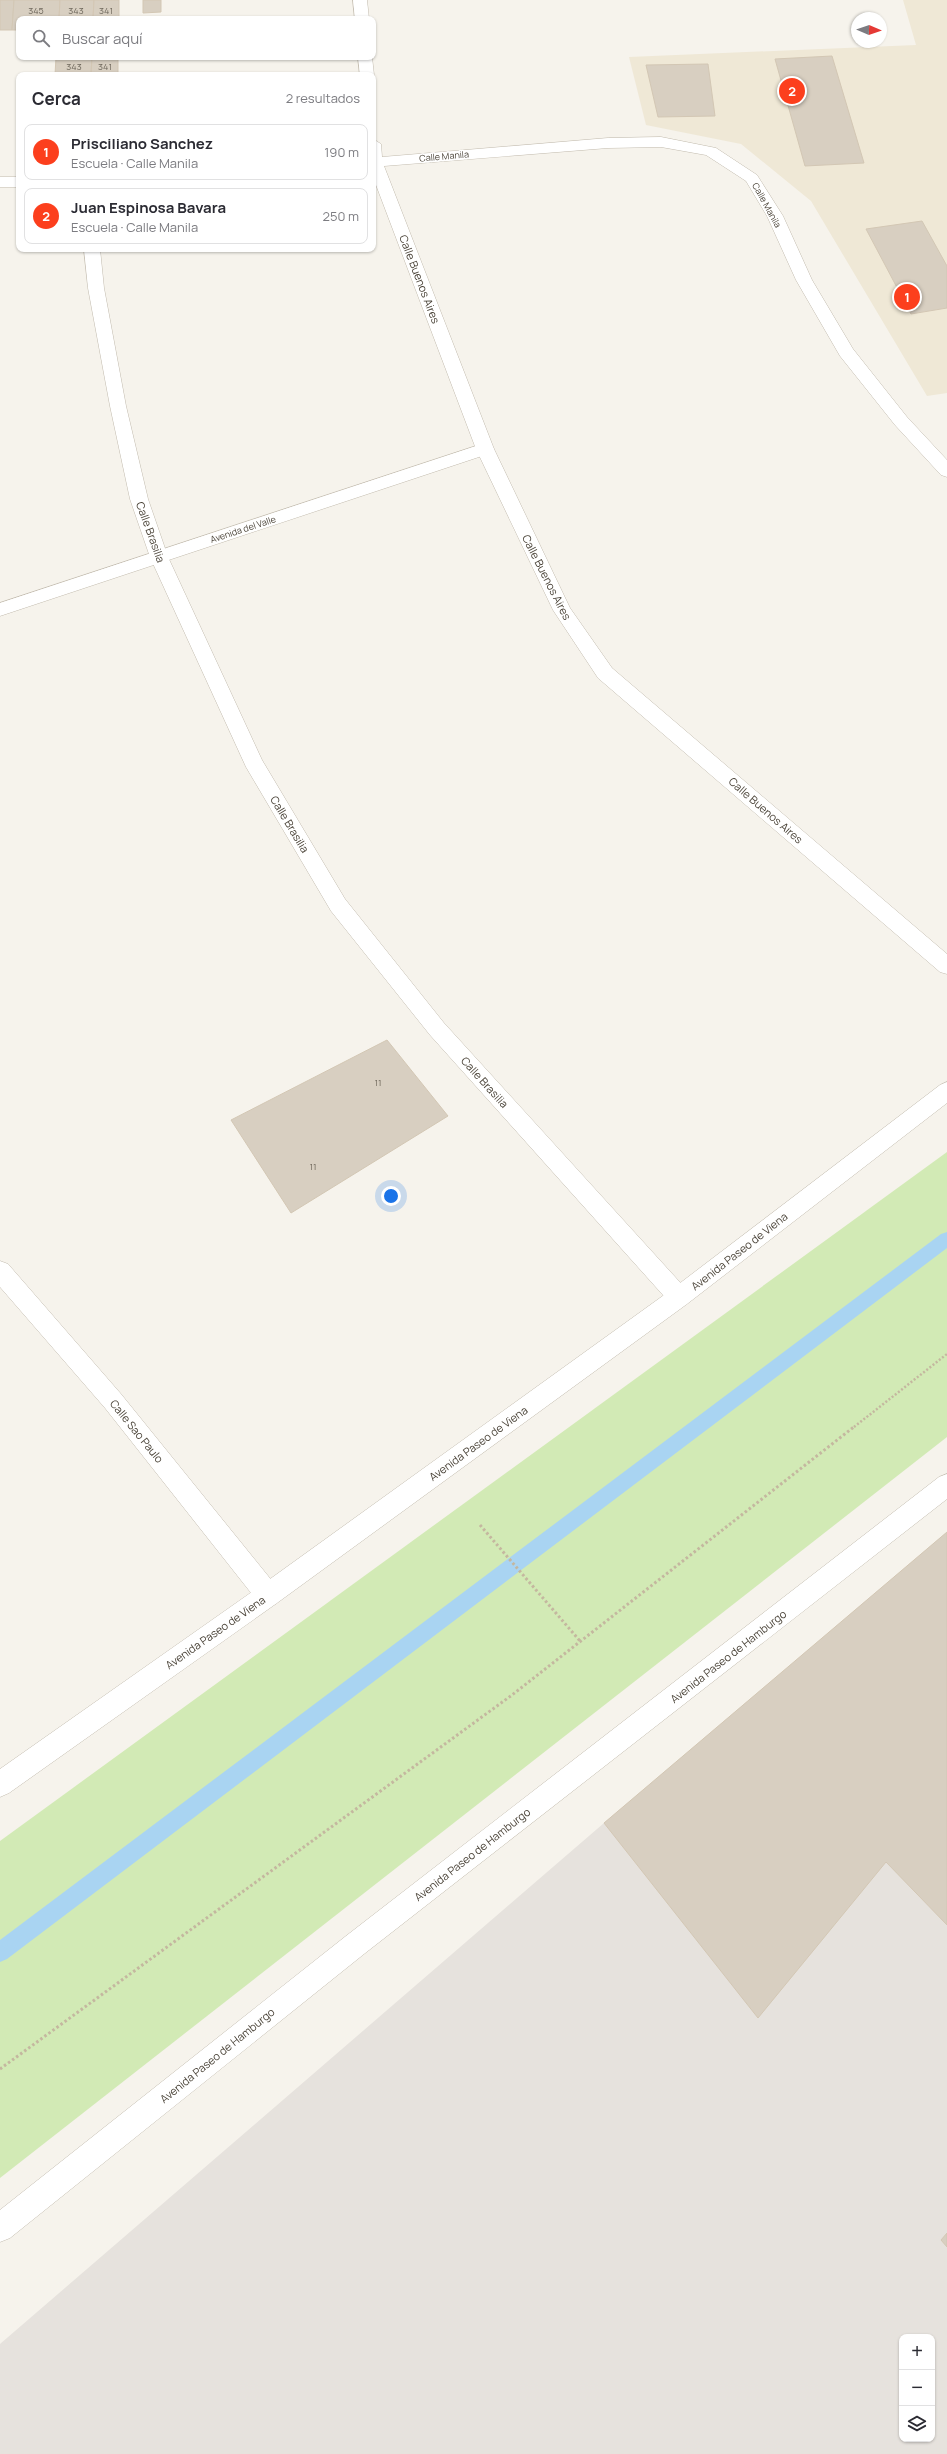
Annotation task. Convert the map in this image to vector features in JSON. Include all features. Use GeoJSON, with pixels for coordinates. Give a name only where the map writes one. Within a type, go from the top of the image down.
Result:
{"type":"FeatureCollection","features":[{"type":"Feature","properties":{"kind":"street"},"geometry":{"type":"LineString","coordinates":[[360,0],[362,16]]}},
{"type":"Feature","properties":{"kind":"street"},"geometry":{"type":"LineString","coordinates":[[365,60],[367,72]]}},
{"type":"Feature","properties":{"kind":"street","name":"Calle Manila"},"geometry":{"type":"LineString","coordinates":[[376,162],[608,142],[661,142],[711,151],[752,178],[775,216],[804,280],[846,352],[901,421],[947,470]]}},
{"type":"Feature","properties":{"kind":"street","name":"Calle Buenos Aires"},"geometry":{"type":"LineString","coordinates":[[376,167],[486,449],[562,610],[605,673],[947,966]]}},
{"type":"Feature","properties":{"kind":"street"},"geometry":{"type":"LineString","coordinates":[[0,182],[16,182]]}},
{"type":"Feature","properties":{"kind":"street","name":"Calle Brasilia"},"geometry":{"type":"LineString","coordinates":[[92,252],[96,288],[118,406],[139,499],[159,557],[253,762],[338,904],[437,1029],[679,1297]]}},
{"type":"Feature","properties":{"kind":"street","name":"Avenida del Valle"},"geometry":{"type":"LineString","coordinates":[[0,610],[486,449]]}},
{"type":"Feature","properties":{"kind":"street","name":"Avenida Paseo de Viena"},"geometry":{"type":"LineString","coordinates":[[0,1784],[268,1595],[679,1297],[947,1091]]}},
{"type":"Feature","properties":{"kind":"street","name":"Calle Sao Paulo"},"geometry":{"type":"LineString","coordinates":[[0,1271],[113,1401],[268,1595]]}},
{"type":"Feature","properties":{"kind":"street","name":"Avenida Paseo de Hamburgo"},"geometry":{"type":"LineString","coordinates":[[0,2228],[355,1944],[947,1485]]}},
{"type":"Feature","properties":{"kind":"path"},"geometry":{"type":"LineString","coordinates":[[0,2069],[512,1695],[580,1640],[947,1354]]}},
{"type":"Feature","properties":{"kind":"path"},"geometry":{"type":"LineString","coordinates":[[480,1525],[580,1640]]}},
{"type":"Feature","properties":{"kind":"shaded area"},"geometry":{"type":"Polygon","coordinates":[[[903,0],[947,0],[947,393],[927,396],[811,201],[741,144],[646,125],[629,57],[851,48],[887,48],[887,46],[916,45],[903,0]]]}},
{"type":"Feature","properties":{"kind":"shaded area"},"geometry":{"type":"Polygon","coordinates":[[[947,1532],[947,2454],[0,2454],[0,2344],[604,1823],[947,1532]]]}},
{"type":"Feature","properties":{"kind":"green space"},"geometry":{"type":"Polygon","coordinates":[[[947,1152],[947,1437],[0,2178],[0,1841],[947,1152]]]}},
{"type":"Feature","properties":{"kind":"building"},"geometry":{"type":"Polygon","coordinates":[[[0,0],[14,0],[12,30],[0,30],[0,0]]]}},
{"type":"Feature","properties":{"kind":"building"},"geometry":{"type":"Polygon","coordinates":[[[14,0],[60,0],[59,16],[16,16],[16,30],[12,30],[14,0]]]}},
{"type":"Feature","properties":{"kind":"building"},"geometry":{"type":"Polygon","coordinates":[[[60,0],[94,0],[93,16],[59,16],[60,0]]]}},
{"type":"Feature","properties":{"kind":"building"},"geometry":{"type":"Polygon","coordinates":[[[94,0],[119,0],[119,16],[93,16],[94,0]]]}},
{"type":"Feature","properties":{"kind":"building"},"geometry":{"type":"Polygon","coordinates":[[[143,0],[161,0],[161,12],[143,13],[143,0]]]}},
{"type":"Feature","properties":{"kind":"building"},"geometry":{"type":"Polygon","coordinates":[[[832,56],[864,163],[805,166],[775,59],[832,56]]]}},
{"type":"Feature","properties":{"kind":"building"},"geometry":{"type":"Polygon","coordinates":[[[56,60],[92,60],[91,72],[55,72],[56,60]]]}},
{"type":"Feature","properties":{"kind":"building"},"geometry":{"type":"Polygon","coordinates":[[[92,60],[118,60],[118,72],[91,72],[92,60]]]}},
{"type":"Feature","properties":{"kind":"building"},"geometry":{"type":"Polygon","coordinates":[[[708,64],[715,116],[658,117],[646,65],[708,64]]]}},
{"type":"Feature","properties":{"kind":"building"},"geometry":{"type":"Polygon","coordinates":[[[922,221],[947,266],[947,308],[911,314],[866,229],[922,221]]]}},
{"type":"Feature","properties":{"kind":"building"},"geometry":{"type":"Polygon","coordinates":[[[387,1040],[448,1116],[291,1213],[231,1120],[387,1040]]]}},
{"type":"Feature","properties":{"kind":"building"},"geometry":{"type":"Polygon","coordinates":[[[947,1532],[947,1925],[886,1862],[758,2018],[604,1823],[947,1532]]]}},
{"type":"Feature","properties":{"kind":"building"},"geometry":{"type":"Polygon","coordinates":[[[947,2233],[947,2247],[941,2240],[947,2233]]]}},
{"type":"Feature","properties":{"kind":"waterway"},"geometry":{"type":"LineString","coordinates":[[0,1952],[947,1239]]}},
{"type":"Feature","properties":{"kind":"place","name":"Juan Espinosa Bavara"},"geometry":{"type":"Point","coordinates":[792,91]}},
{"type":"Feature","properties":{"kind":"place","name":"Prisciliano Sanchez"},"geometry":{"type":"Point","coordinates":[907,297]}}]}
